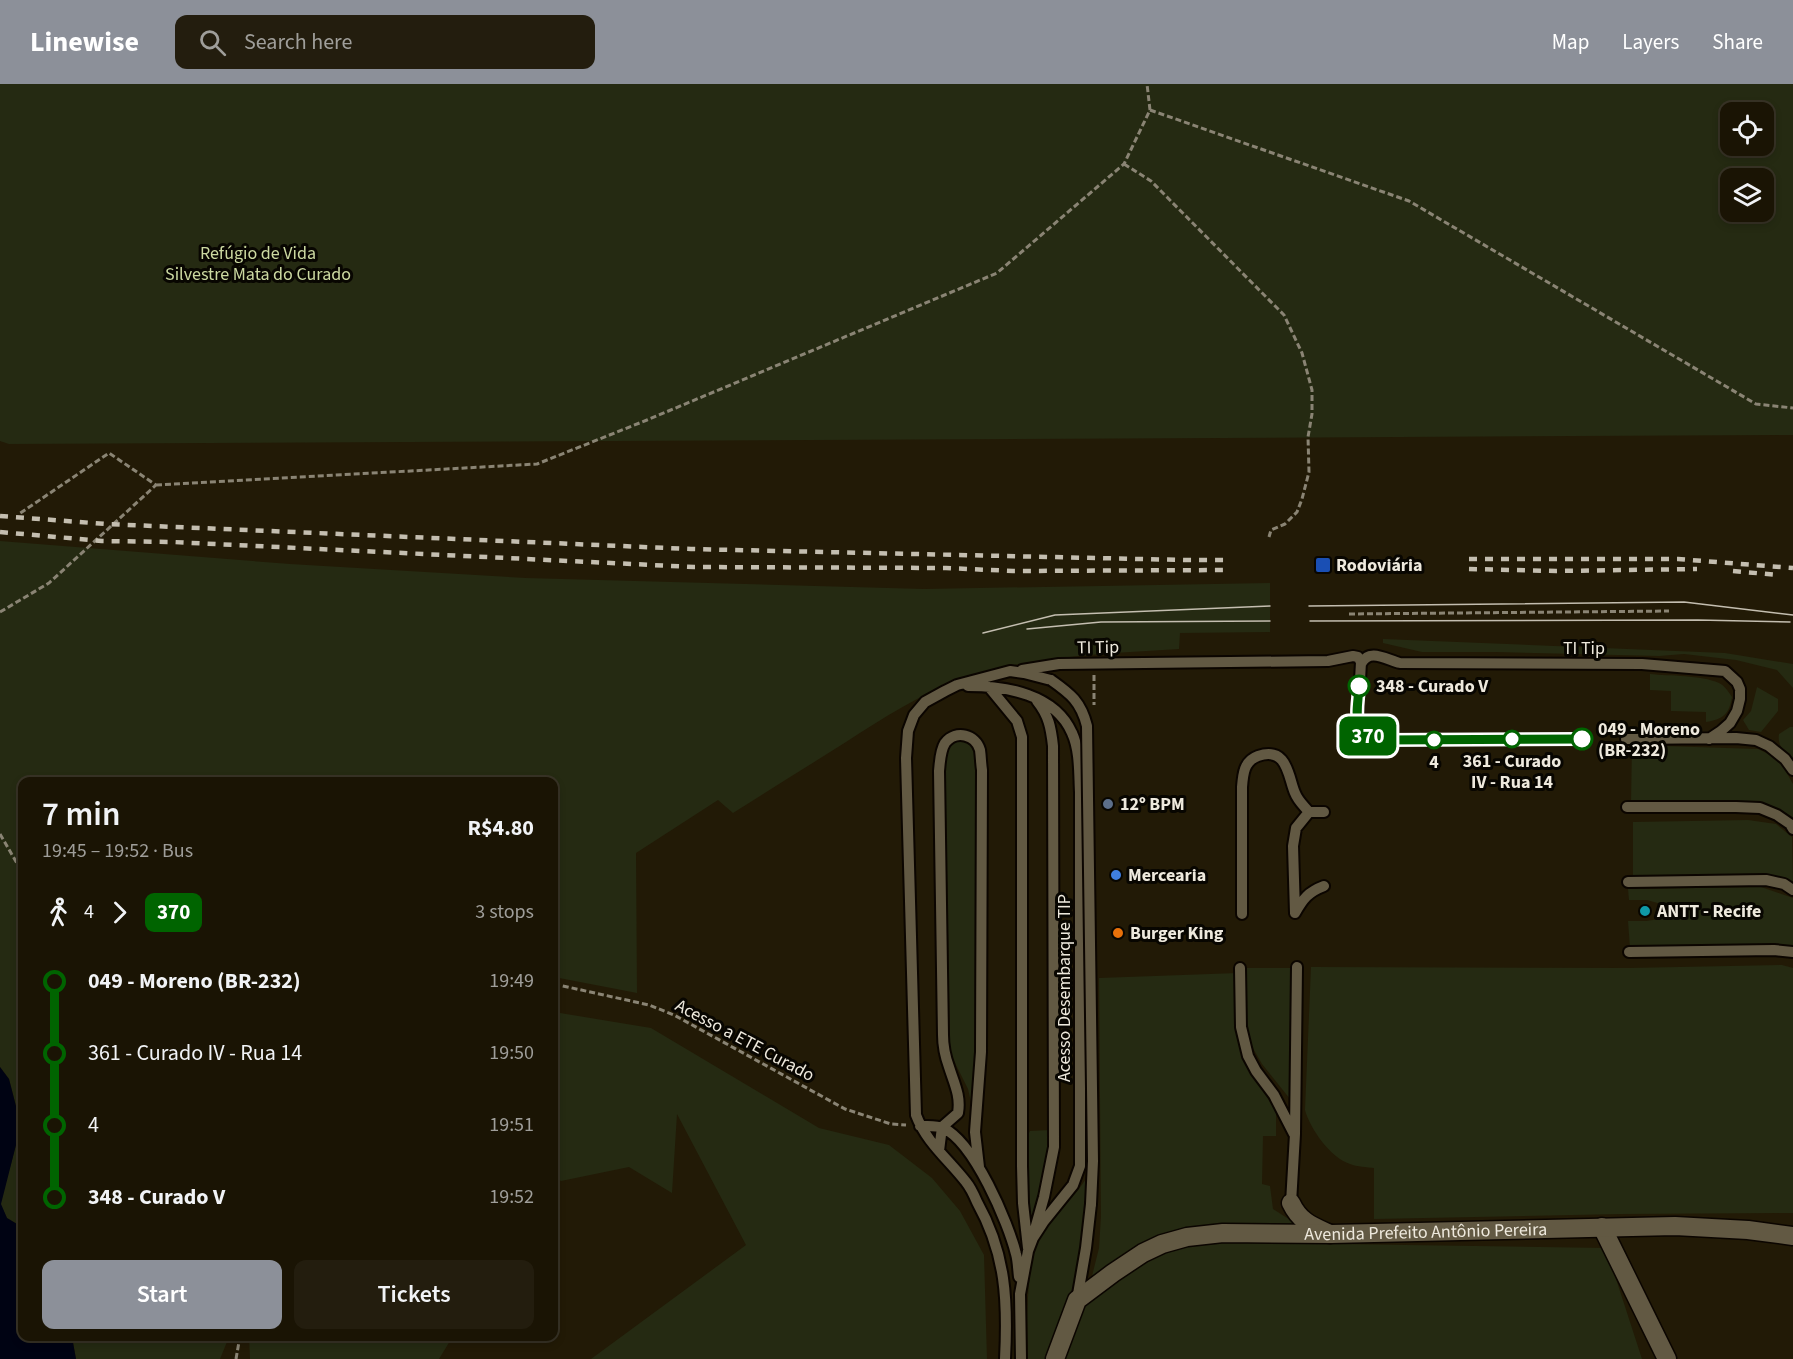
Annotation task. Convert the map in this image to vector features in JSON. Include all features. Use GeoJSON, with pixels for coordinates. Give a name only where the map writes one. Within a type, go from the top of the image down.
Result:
{"type":"FeatureCollection","features":[{"type":"Feature","properties":{"kind":"street"},"geometry":{"type":"LineString","coordinates":[[1291,1203],[1296,1215],[1309,1225],[1331,1234]]}},
{"type":"Feature","properties":{"kind":"street","name":"Avenida Prefeito Antônio Pereira"},"geometry":{"type":"LineString","coordinates":[[1077,1300],[1143,1253],[1162,1244],[1187,1237],[1223,1233],[1331,1234],[1675,1226],[1748,1230],[1792,1236]]}},
{"type":"Feature","properties":{"kind":"street"},"geometry":{"type":"LineString","coordinates":[[1602,1227],[1667,1359]]}},
{"type":"Feature","properties":{"kind":"street"},"geometry":{"type":"LineString","coordinates":[[1055,1359],[1077,1300]]}},
{"type":"Feature","properties":{"kind":"lane","name":"TI Tip"},"geometry":{"type":"LineString","coordinates":[[1361,664],[1367,656],[1372,655],[1400,663],[1642,664],[1725,671],[1737,682],[1740,699],[1737,711],[1730,723],[1709,738]]}},
{"type":"Feature","properties":{"kind":"lane","name":"TI Tip"},"geometry":{"type":"LineString","coordinates":[[920,1126],[915,1102],[906,758],[908,731],[914,715],[925,702],[957,685],[1010,671],[1059,664],[1328,661],[1353,657],[1359,658],[1361,664]]}},
{"type":"Feature","properties":{"kind":"lane"},"geometry":{"type":"LineString","coordinates":[[1360,680],[1361,664]]}},
{"type":"Feature","properties":{"kind":"lane"},"geometry":{"type":"LineString","coordinates":[[1010,671],[1051,680],[1067,691],[1080,706],[1087,726],[1093,1161],[1086,1248],[1077,1300]]}},
{"type":"Feature","properties":{"kind":"lane","name":"Acesso Desembarque TIP"},"geometry":{"type":"LineString","coordinates":[[957,685],[989,687],[1034,696],[1048,704],[1064,718],[1073,734],[1077,755],[1080,792],[1080,1166],[1073,1185],[1044,1221],[1028,1251],[1020,1294],[1022,1359]]}},
{"type":"Feature","properties":{"kind":"lane"},"geometry":{"type":"LineString","coordinates":[[989,687],[1017,721],[1022,737],[1023,1194],[1028,1251]]}},
{"type":"Feature","properties":{"kind":"lane"},"geometry":{"type":"LineString","coordinates":[[1033,1238],[1054,1147],[1053,746],[1050,723],[1045,711],[1034,696]]}},
{"type":"Feature","properties":{"kind":"lane"},"geometry":{"type":"LineString","coordinates":[[939,1150],[942,1127],[958,1113],[960,1104],[944,1049],[943,1035],[939,771],[940,756],[945,743],[954,736],[963,735],[973,739],[980,749],[982,770],[981,1052],[975,1132],[979,1167]]}},
{"type":"Feature","properties":{"kind":"lane"},"geometry":{"type":"LineString","coordinates":[[1626,739],[1756,740],[1769,746],[1785,759],[1793,770]]}},
{"type":"Feature","properties":{"kind":"lane"},"geometry":{"type":"LineString","coordinates":[[1242,914],[1242,787],[1247,764],[1257,756],[1279,758],[1288,769],[1294,792],[1309,812]]}},
{"type":"Feature","properties":{"kind":"lane"},"geometry":{"type":"LineString","coordinates":[[1627,807],[1760,808],[1777,814],[1790,824],[1793,830]]}},
{"type":"Feature","properties":{"kind":"lane"},"geometry":{"type":"LineString","coordinates":[[1309,812],[1324,812]]}},
{"type":"Feature","properties":{"kind":"lane"},"geometry":{"type":"LineString","coordinates":[[1309,812],[1296,828],[1293,846],[1295,913],[1303,898],[1312,890],[1324,886]]}},
{"type":"Feature","properties":{"kind":"lane"},"geometry":{"type":"LineString","coordinates":[[1628,882],[1766,880],[1784,884],[1793,890]]}},
{"type":"Feature","properties":{"kind":"lane"},"geometry":{"type":"LineString","coordinates":[[1629,952],[1774,950],[1793,952]]}},
{"type":"Feature","properties":{"kind":"lane"},"geometry":{"type":"LineString","coordinates":[[1291,1203],[1295,1134],[1297,967]]}},
{"type":"Feature","properties":{"kind":"lane"},"geometry":{"type":"LineString","coordinates":[[1240,968],[1241,1027],[1248,1056],[1274,1095],[1295,1134]]}},
{"type":"Feature","properties":{"kind":"lane"},"geometry":{"type":"LineString","coordinates":[[920,1126],[942,1127],[969,1152],[979,1167],[1006,1223],[1017,1256],[1020,1294]]}},
{"type":"Feature","properties":{"kind":"lane"},"geometry":{"type":"LineString","coordinates":[[920,1126],[968,1184],[996,1241],[1005,1292],[1007,1322],[1005,1359]]}},
{"type":"Feature","properties":{"kind":"path"},"geometry":{"type":"LineString","coordinates":[[19,514],[109,453],[156,485],[537,464],[658,416],[997,273],[1124,164],[1150,110],[1147,84]]}},
{"type":"Feature","properties":{"kind":"path"},"geometry":{"type":"LineString","coordinates":[[1150,110],[1409,201],[1756,404],[1793,408]]}},
{"type":"Feature","properties":{"kind":"path"},"geometry":{"type":"LineString","coordinates":[[1124,164],[1151,181],[1284,315],[1302,353],[1312,390],[1312,414],[1308,437],[1309,472],[1297,512],[1285,524],[1271,530],[1269,537]]}},
{"type":"Feature","properties":{"kind":"path"},"geometry":{"type":"LineString","coordinates":[[0,612],[49,583],[156,485]]}},
{"type":"Feature","properties":{"kind":"path"},"geometry":{"type":"LineString","coordinates":[[1348,614],[1669,611]]}},
{"type":"Feature","properties":{"kind":"path"},"geometry":{"type":"LineString","coordinates":[[0,834],[18,865]]}},
{"type":"Feature","properties":{"kind":"path","name":"Acesso a ETE Curado"},"geometry":{"type":"LineString","coordinates":[[558,985],[674,1015],[845,1109],[891,1124],[920,1126]]}},
{"type":"Feature","properties":{"kind":"path"},"geometry":{"type":"LineString","coordinates":[[237,1359],[239,1341]]}},
{"type":"Feature","properties":{"kind":"green space","name":"Refúgio de Vida Silvestre Mata do Curado"},"geometry":{"type":"Polygon","coordinates":[[[0,84],[1793,84],[1793,435],[9,444],[0,441],[0,84]]]}},
{"type":"Feature","properties":{"kind":"green space"},"geometry":{"type":"Polygon","coordinates":[[[0,541],[290,564],[526,578],[924,589],[1270,583],[1270,632],[1180,633],[1179,649],[1042,660],[962,679],[902,707],[733,813],[718,800],[636,853],[637,993],[558,978],[558,777],[18,777],[18,1225],[7,1218],[0,1204],[16,1145],[17,1110],[9,1079],[0,1067],[0,541]]]}},
{"type":"Feature","properties":{"kind":"green space"},"geometry":{"type":"Polygon","coordinates":[[[1383,639],[1725,653],[1793,664],[1793,688],[1777,670],[1736,660],[1684,654],[1659,656],[1422,652],[1383,643],[1383,639]]]}},
{"type":"Feature","properties":{"kind":"green space"},"geometry":{"type":"Polygon","coordinates":[[[1650,674],[1695,677],[1719,683],[1732,697],[1729,708],[1725,715],[1706,722],[1706,712],[1671,711],[1671,691],[1650,690],[1650,674]]]}},
{"type":"Feature","properties":{"kind":"green space"},"geometry":{"type":"Polygon","coordinates":[[[1757,687],[1778,699],[1778,711],[1761,732],[1749,730],[1743,720],[1751,711],[1757,687]]]}},
{"type":"Feature","properties":{"kind":"green space"},"geometry":{"type":"Polygon","coordinates":[[[1793,727],[1793,762],[1779,742],[1779,734],[1793,727]]]}},
{"type":"Feature","properties":{"kind":"green space"},"geometry":{"type":"Polygon","coordinates":[[[962,739],[971,742],[977,750],[979,1052],[973,1111],[968,1089],[950,1053],[945,754],[953,741],[962,739]]]}},
{"type":"Feature","properties":{"kind":"green space"},"geometry":{"type":"Polygon","coordinates":[[[1632,745],[1758,749],[1779,759],[1793,784],[1793,822],[1781,812],[1631,802],[1632,745]]]}},
{"type":"Feature","properties":{"kind":"green space"},"geometry":{"type":"Polygon","coordinates":[[[1748,820],[1776,824],[1792,837],[1793,883],[1783,877],[1633,878],[1633,822],[1748,820]]]}},
{"type":"Feature","properties":{"kind":"green space"},"geometry":{"type":"Polygon","coordinates":[[[1761,887],[1793,898],[1793,948],[1630,948],[1628,921],[1660,919],[1661,904],[1647,900],[1629,900],[1628,889],[1761,887]]]}},
{"type":"Feature","properties":{"kind":"green space"},"geometry":{"type":"Polygon","coordinates":[[[1782,965],[1793,968],[1793,1213],[1374,1219],[1374,1168],[1353,1165],[1336,1156],[1316,1134],[1305,1110],[1311,967],[1629,968],[1782,965]]]}},
{"type":"Feature","properties":{"kind":"green space"},"geometry":{"type":"Polygon","coordinates":[[[1245,968],[1293,968],[1290,1099],[1262,1064],[1246,1036],[1245,968]]]}},
{"type":"Feature","properties":{"kind":"green space"},"geometry":{"type":"Polygon","coordinates":[[[1238,973],[1250,1071],[1276,1111],[1276,1136],[1263,1136],[1262,1184],[1270,1186],[1273,1209],[1306,1230],[1188,1234],[1090,1284],[1099,1248],[1101,1216],[1099,978],[1238,973]]]}},
{"type":"Feature","properties":{"kind":"green space"},"geometry":{"type":"Polygon","coordinates":[[[558,1013],[651,1028],[819,1128],[889,1145],[932,1178],[960,1211],[984,1255],[987,1359],[591,1359],[746,1245],[677,1114],[672,1193],[629,1167],[561,1181],[558,1179],[558,1013]]]}},
{"type":"Feature","properties":{"kind":"green space"},"geometry":{"type":"Polygon","coordinates":[[[1050,1130],[1049,1150],[1030,1233],[1027,1208],[1026,1139],[1030,1131],[1050,1130]]]}},
{"type":"Feature","properties":{"kind":"green space"},"geometry":{"type":"Polygon","coordinates":[[[1086,1179],[1084,1240],[1072,1299],[1045,1359],[1028,1359],[1029,1280],[1035,1250],[1045,1230],[1086,1179]]]}},
{"type":"Feature","properties":{"kind":"green space"},"geometry":{"type":"Polygon","coordinates":[[[1200,1242],[1606,1248],[1642,1359],[1059,1359],[1084,1306],[1115,1278],[1154,1256],[1200,1242]]]}},
{"type":"Feature","properties":{"kind":"green space"},"geometry":{"type":"Polygon","coordinates":[[[73,1341],[227,1341],[220,1359],[76,1359],[73,1341]]]}},
{"type":"Feature","properties":{"kind":"green space"},"geometry":{"type":"Polygon","coordinates":[[[249,1341],[450,1341],[439,1359],[250,1359],[249,1341]]]}},
{"type":"Feature","properties":{"kind":"shaded area"},"geometry":{"type":"Polygon","coordinates":[[[0,1067],[9,1079],[17,1110],[16,1145],[1,1204],[7,1218],[18,1225],[18,1341],[73,1341],[76,1359],[0,1359],[0,1067]]]}},
{"type":"Feature","properties":{"kind":"tram line"},"geometry":{"type":"LineString","coordinates":[[1309,606],[1684,602],[1793,615]]}},
{"type":"Feature","properties":{"kind":"tram line"},"geometry":{"type":"LineString","coordinates":[[983,633],[1055,615],[1270,606]]}},
{"type":"Feature","properties":{"kind":"tram line"},"geometry":{"type":"LineString","coordinates":[[1310,621],[1698,620],[1790,622]]}},
{"type":"Feature","properties":{"kind":"tram line"},"geometry":{"type":"LineString","coordinates":[[1027,629],[1101,622],[1270,621]]}},
{"type":"Feature","properties":{"kind":"railway"},"geometry":{"type":"LineString","coordinates":[[0,516],[106,524],[691,549],[1227,560]]}},
{"type":"Feature","properties":{"kind":"railway"},"geometry":{"type":"LineString","coordinates":[[0,532],[102,541],[173,542],[694,567],[946,568],[1013,571],[1228,570]]}},
{"type":"Feature","properties":{"kind":"railway"},"geometry":{"type":"LineString","coordinates":[[1469,559],[1678,559],[1793,568]]}},
{"type":"Feature","properties":{"kind":"railway"},"geometry":{"type":"LineString","coordinates":[[1469,569],[1556,571],[1697,569]]}},
{"type":"Feature","properties":{"kind":"railway"},"geometry":{"type":"LineString","coordinates":[[1733,571],[1778,575]]}},
{"type":"Feature","properties":{"kind":"bus line","name":"370"},"geometry":{"type":"LineString","coordinates":[[1359,686],[1357,720],[1362,732],[1371,738],[1381,740],[1582,739]]}},
{"type":"Feature","properties":{"kind":"place","name":"Rodoviária"},"geometry":{"type":"Point","coordinates":[1323,565]}},
{"type":"Feature","properties":{"kind":"place","name":"348 - Curado V"},"geometry":{"type":"Point","coordinates":[1359,686]}},
{"type":"Feature","properties":{"kind":"place","name":"361 - Curado IV - Rua 14"},"geometry":{"type":"Point","coordinates":[1512,739]}},
{"type":"Feature","properties":{"kind":"place","name":"049 - Moreno (BR-232)"},"geometry":{"type":"Point","coordinates":[1582,739]}},
{"type":"Feature","properties":{"kind":"place","name":"4"},"geometry":{"type":"Point","coordinates":[1434,740]}},
{"type":"Feature","properties":{"kind":"place","name":"12º BPM"},"geometry":{"type":"Point","coordinates":[1108,804]}},
{"type":"Feature","properties":{"kind":"place","name":"Mercearia"},"geometry":{"type":"Point","coordinates":[1116,875]}},
{"type":"Feature","properties":{"kind":"place","name":"ANTT - Recife"},"geometry":{"type":"Point","coordinates":[1645,911]}},
{"type":"Feature","properties":{"kind":"place","name":"Burger King"},"geometry":{"type":"Point","coordinates":[1118,933]}}]}
